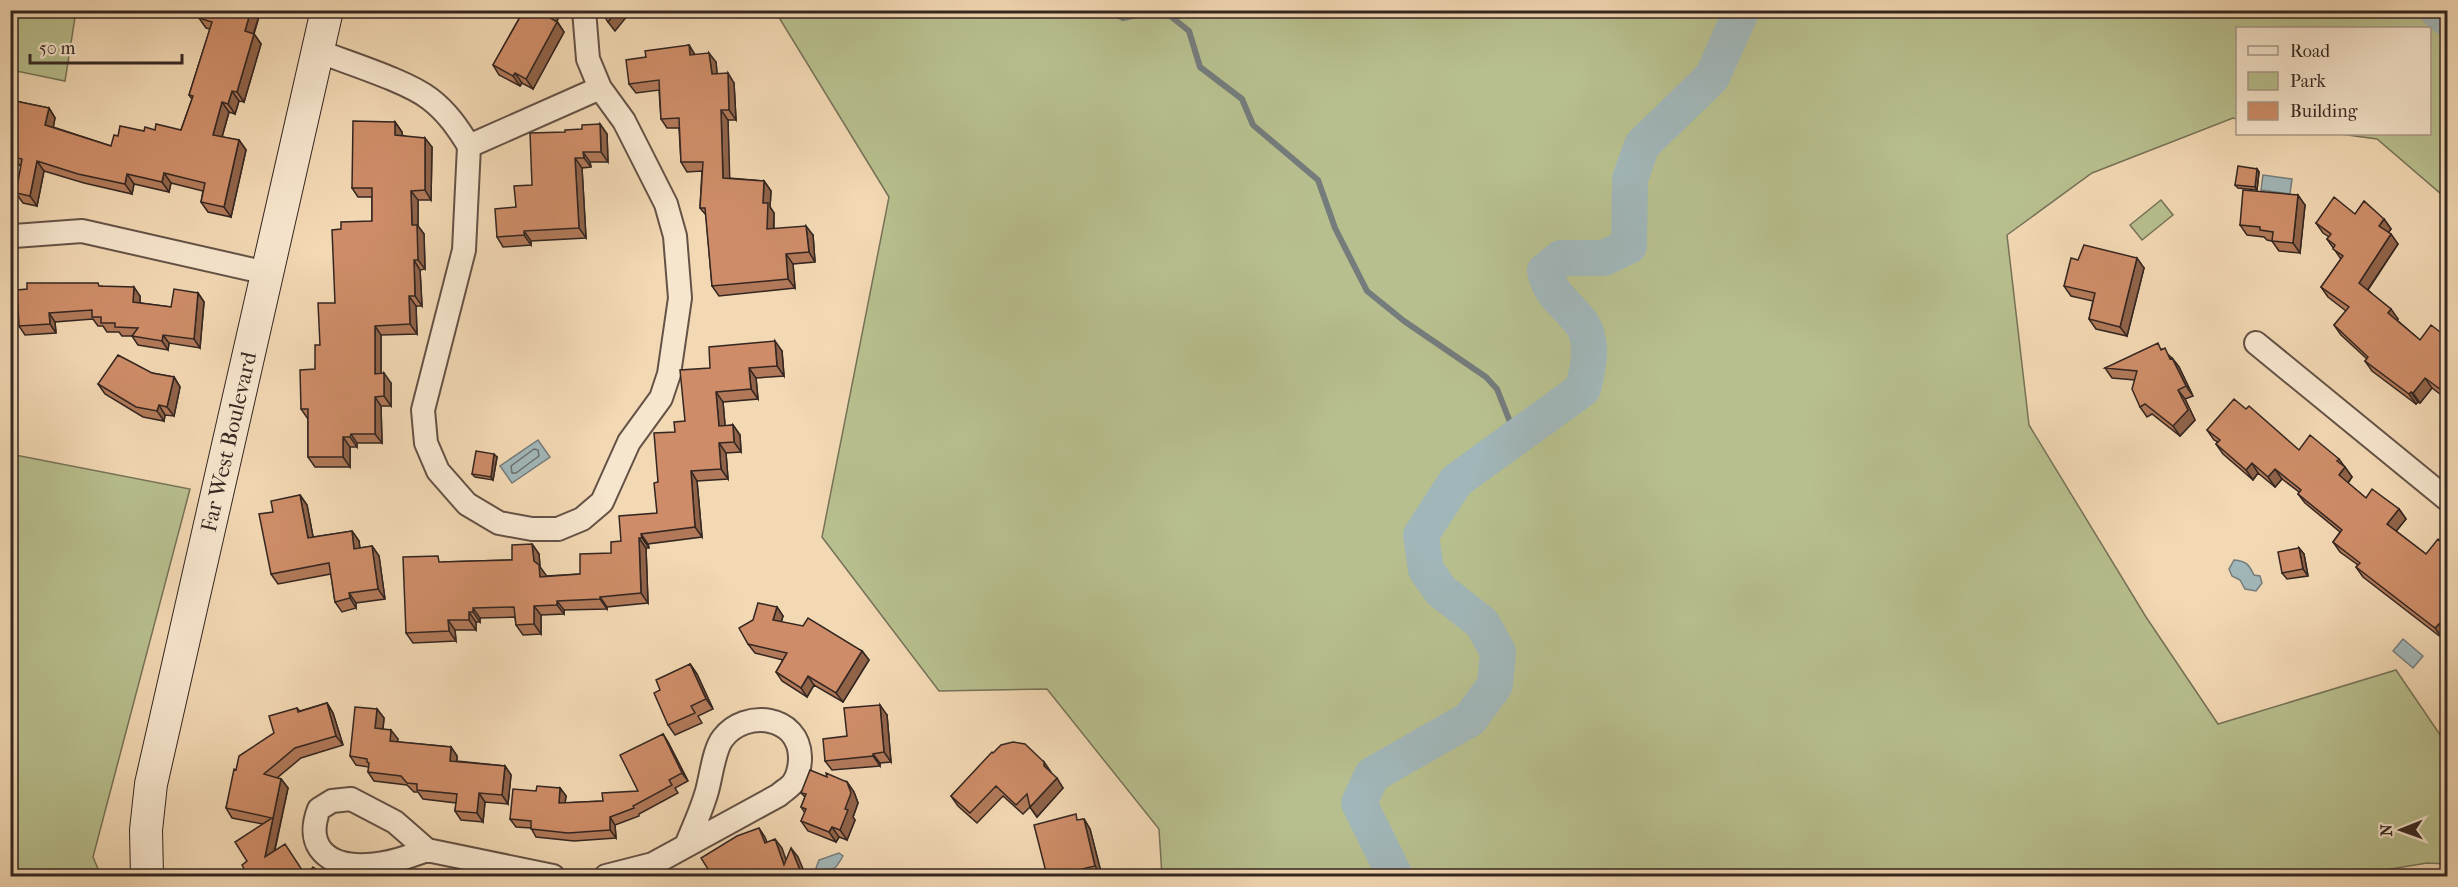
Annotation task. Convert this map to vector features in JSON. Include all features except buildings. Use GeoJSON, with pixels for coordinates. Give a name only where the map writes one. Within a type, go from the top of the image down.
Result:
{"type":"FeatureCollection","features":[{"type":"Feature","properties":{"kind":"street","name":"Far West Boulevard"},"geometry":{"type":"LineString","coordinates":[[147,876],[146,830],[151,784],[327,10]]}},
{"type":"Feature","properties":{"kind":"street"},"geometry":{"type":"LineString","coordinates":[[318,51],[429,98],[456,124],[469,146],[464,250],[423,410],[426,443],[438,471],[467,504],[499,523],[532,529],[558,529],[582,519],[602,502],[629,442],[661,398],[669,374],[680,298],[675,236],[666,204],[624,121],[600,88],[588,59],[584,10]]}},
{"type":"Feature","properties":{"kind":"street"},"geometry":{"type":"LineString","coordinates":[[469,146],[600,88]]}},
{"type":"Feature","properties":{"kind":"street"},"geometry":{"type":"LineString","coordinates":[[12,237],[82,231],[267,273]]}},
{"type":"Feature","properties":{"kind":"street"},"geometry":{"type":"LineString","coordinates":[[2256,343],[2448,500]]}},
{"type":"Feature","properties":{"kind":"street"},"geometry":{"type":"LineString","coordinates":[[606,876],[653,864],[687,843],[778,795],[794,782],[800,766],[800,746],[788,729],[774,720],[751,720],[733,727],[721,741],[706,794],[687,843]]}},
{"type":"Feature","properties":{"kind":"street"},"geometry":{"type":"LineString","coordinates":[[427,850],[403,859],[366,865],[342,862],[323,854],[314,840],[314,822],[319,809],[332,801],[351,799],[395,822],[427,850],[553,876]]}},
{"type":"Feature","properties":{"kind":"green space"},"geometry":{"type":"Polygon","coordinates":[[[10,11],[76,11],[65,81],[11,70],[10,11]]]}},
{"type":"Feature","properties":{"kind":"green space"},"geometry":{"type":"Polygon","coordinates":[[[775,11],[2447,11],[2447,199],[2377,139],[2347,135],[2431,135],[2431,27],[2236,27],[2236,119],[2092,173],[2007,235],[2029,425],[2146,617],[2218,724],[2396,670],[2447,745],[2447,864],[2427,863],[2348,876],[1162,876],[1159,829],[1047,689],[939,691],[822,537],[889,197],[775,11]]]}},
{"type":"Feature","properties":{"kind":"green space"},"geometry":{"type":"Polygon","coordinates":[[[2161,200],[2173,215],[2142,240],[2130,225],[2161,200]]]}},
{"type":"Feature","properties":{"kind":"green space"},"geometry":{"type":"Polygon","coordinates":[[[10,454],[190,489],[93,857],[101,876],[11,876],[10,454]]]}},
{"type":"Feature","properties":{"kind":"water"},"geometry":{"type":"Polygon","coordinates":[[[2263,175],[2292,179],[2290,194],[2261,190],[2263,175]]]}},
{"type":"Feature","properties":{"kind":"water"},"geometry":{"type":"Polygon","coordinates":[[[538,440],[550,457],[512,483],[500,466],[538,440]]]}},
{"type":"Feature","properties":{"kind":"water"},"geometry":{"type":"Polygon","coordinates":[[[2234,560],[2245,563],[2254,575],[2260,576],[2262,583],[2256,591],[2245,589],[2240,580],[2232,576],[2229,569],[2234,560]]]}},
{"type":"Feature","properties":{"kind":"water"},"geometry":{"type":"Polygon","coordinates":[[[2403,639],[2423,656],[2413,668],[2393,651],[2403,639]]]}},
{"type":"Feature","properties":{"kind":"water"},"geometry":{"type":"Polygon","coordinates":[[[839,853],[843,856],[835,867],[818,873],[816,868],[819,860],[839,853]]]}},
{"type":"Feature","properties":{"kind":"waterway"},"geometry":{"type":"LineString","coordinates":[[1108,10],[1123,18],[1161,10]]}},
{"type":"Feature","properties":{"kind":"waterway"},"geometry":{"type":"LineString","coordinates":[[1163,10],[1189,31],[1200,67],[1242,99],[1253,125],[1318,180],[1335,228],[1367,291],[1404,321],[1486,377],[1497,389],[1516,437]]}},
{"type":"Feature","properties":{"kind":"waterway"},"geometry":{"type":"LineString","coordinates":[[1395,876],[1359,803],[1372,775],[1470,719],[1495,685],[1498,652],[1482,623],[1441,591],[1426,570],[1421,535],[1456,481],[1583,389],[1589,356],[1586,331],[1555,294],[1545,271],[1561,258],[1604,258],[1629,246],[1630,179],[1642,145],[1712,77],[1742,10]]}},
{"type":"Feature","properties":{"kind":"waterway"},"geometry":{"type":"LineString","coordinates":[[2437,10],[2448,19]]}}]}
